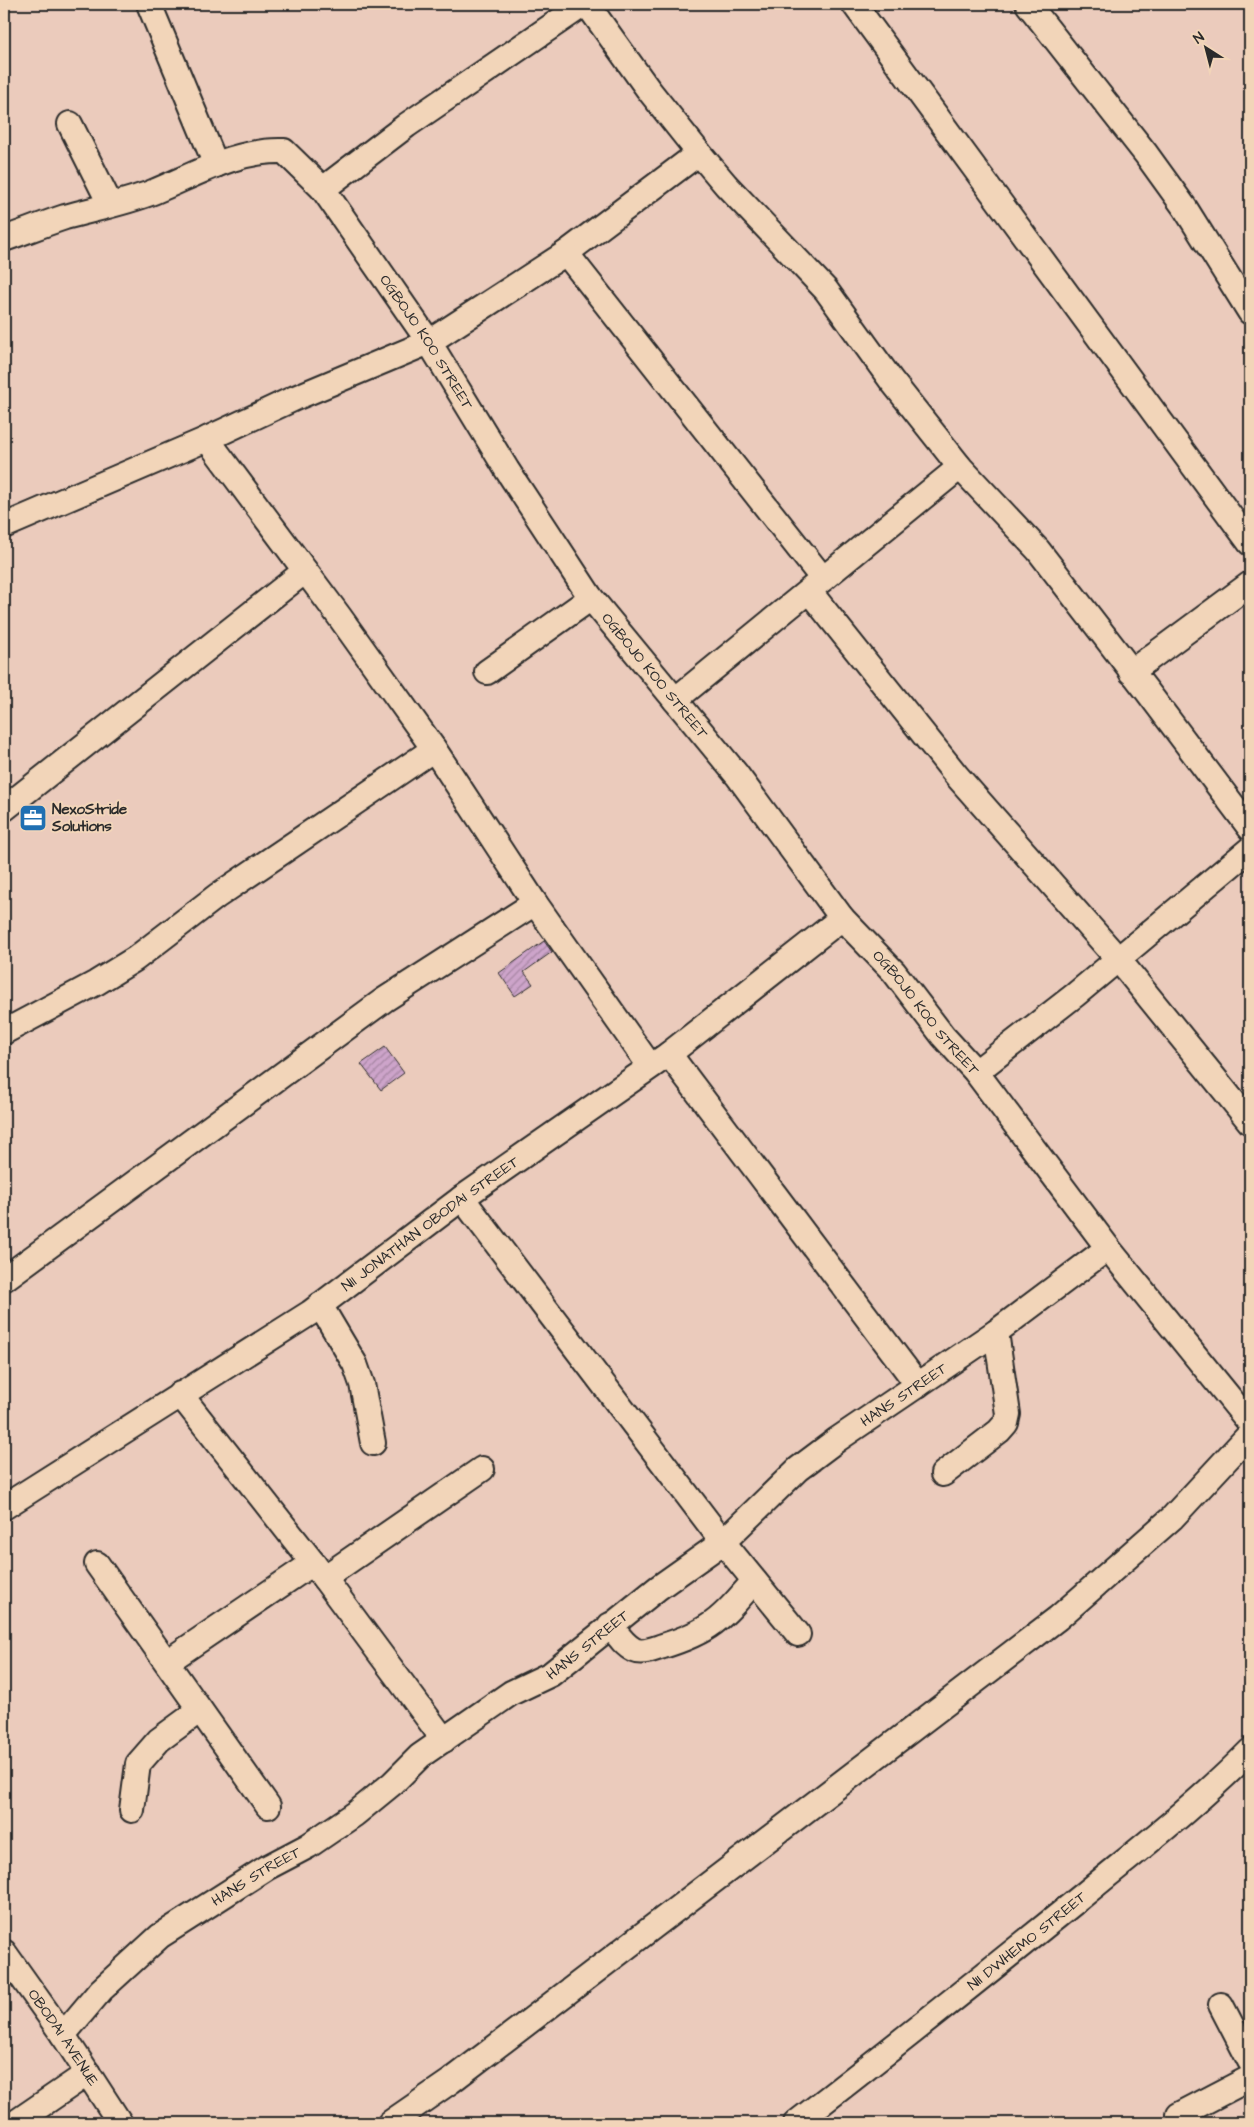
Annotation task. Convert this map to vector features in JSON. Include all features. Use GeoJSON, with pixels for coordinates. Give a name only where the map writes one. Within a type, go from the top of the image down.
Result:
{"type":"FeatureCollection","features":[{"type":"Feature","properties":{"kind":"street"},"geometry":{"type":"LineString","coordinates":[[149,4],[216,165]]}},
{"type":"Feature","properties":{"kind":"street"},"geometry":{"type":"LineString","coordinates":[[322,189],[407,125],[586,4],[648,89],[699,153],[726,185],[826,290],[890,380],[960,467],[1038,550],[1250,828]]}},
{"type":"Feature","properties":{"kind":"street"},"geometry":{"type":"LineString","coordinates":[[854,4],[1250,543]]}},
{"type":"Feature","properties":{"kind":"street"},"geometry":{"type":"LineString","coordinates":[[1028,4],[1146,154],[1185,208],[1250,312]]}},
{"type":"Feature","properties":{"kind":"street"},"geometry":{"type":"LineString","coordinates":[[70,124],[110,204]]}},
{"type":"Feature","properties":{"kind":"street","name":"OGBOJO KOO STREET"},"geometry":{"type":"LineString","coordinates":[[4,240],[63,218],[153,192],[216,165],[251,153],[266,150],[284,152],[322,189],[429,342],[507,470],[592,598],[743,784],[842,918],[894,972],[943,1036],[976,1072],[1118,959],[1250,849]]}},
{"type":"Feature","properties":{"kind":"street"},"geometry":{"type":"LineString","coordinates":[[4,526],[207,439],[294,398],[429,342],[566,253],[699,153]]}},
{"type":"Feature","properties":{"kind":"street"},"geometry":{"type":"LineString","coordinates":[[566,253],[957,776],[1118,959],[1250,1122]]}},
{"type":"Feature","properties":{"kind":"street"},"geometry":{"type":"LineString","coordinates":[[207,439],[434,749],[535,904],[918,1386]]}},
{"type":"Feature","properties":{"kind":"street"},"geometry":{"type":"LineString","coordinates":[[675,700],[960,467]]}},
{"type":"Feature","properties":{"kind":"street"},"geometry":{"type":"LineString","coordinates":[[4,809],[305,571]]}},
{"type":"Feature","properties":{"kind":"street"},"geometry":{"type":"LineString","coordinates":[[1131,672],[1250,584]]}},
{"type":"Feature","properties":{"kind":"street"},"geometry":{"type":"LineString","coordinates":[[487,672],[592,598]]}},
{"type":"Feature","properties":{"kind":"street"},"geometry":{"type":"LineString","coordinates":[[4,1032],[74,996],[135,959],[217,896],[434,749]]}},
{"type":"Feature","properties":{"kind":"street"},"geometry":{"type":"LineString","coordinates":[[4,1279],[384,1000],[535,904]]}},
{"type":"Feature","properties":{"kind":"street","name":"NII JONATHAN OBODAI STREET"},"geometry":{"type":"LineString","coordinates":[[4,1507],[320,1305],[462,1198],[659,1060],[842,918]]}},
{"type":"Feature","properties":{"kind":"street"},"geometry":{"type":"LineString","coordinates":[[976,1072],[1108,1248],[1250,1424]]}},
{"type":"Feature","properties":{"kind":"street"},"geometry":{"type":"LineString","coordinates":[[462,1198],[722,1542],[798,1634]]}},
{"type":"Feature","properties":{"kind":"street","name":"HANS STREET"},"geometry":{"type":"LineString","coordinates":[[63,2034],[100,1990],[160,1936],[221,1895],[308,1846],[394,1783],[420,1756],[511,1693],[551,1674],[610,1625],[722,1542],[798,1469],[838,1439],[996,1332],[1108,1248]]}},
{"type":"Feature","properties":{"kind":"street"},"geometry":{"type":"LineString","coordinates":[[320,1305],[355,1364],[362,1384],[374,1443]]}},
{"type":"Feature","properties":{"kind":"street"},"geometry":{"type":"LineString","coordinates":[[943,1474],[999,1431],[1006,1423],[1008,1414],[996,1332]]}},
{"type":"Feature","properties":{"kind":"street"},"geometry":{"type":"LineString","coordinates":[[180,1394],[318,1570],[444,1740]]}},
{"type":"Feature","properties":{"kind":"street"},"geometry":{"type":"LineString","coordinates":[[390,2123],[450,2082],[1058,1618],[1172,1518],[1250,1434]]}},
{"type":"Feature","properties":{"kind":"street"},"geometry":{"type":"LineString","coordinates":[[168,1662],[482,1469]]}},
{"type":"Feature","properties":{"kind":"street"},"geometry":{"type":"LineString","coordinates":[[98,1564],[268,1806]]}},
{"type":"Feature","properties":{"kind":"street"},"geometry":{"type":"LineString","coordinates":[[610,1625],[626,1644],[635,1650],[644,1652],[708,1629],[725,1614],[754,1581]]}},
{"type":"Feature","properties":{"kind":"street"},"geometry":{"type":"LineString","coordinates":[[132,1810],[138,1764],[159,1740],[200,1710]]}},
{"type":"Feature","properties":{"kind":"street","name":"NII DWHEMO STREET"},"geometry":{"type":"LineString","coordinates":[[796,2123],[918,2030],[1225,1777],[1250,1751]]}},
{"type":"Feature","properties":{"kind":"street","name":"OBODAI AVENUE"},"geometry":{"type":"LineString","coordinates":[[4,1952],[63,2034],[120,2123]]}},
{"type":"Feature","properties":{"kind":"street"},"geometry":{"type":"LineString","coordinates":[[1222,2005],[1250,2061]]}},
{"type":"Feature","properties":{"kind":"street"},"geometry":{"type":"LineString","coordinates":[[15,2123],[88,2073]]}},
{"type":"Feature","properties":{"kind":"street"},"geometry":{"type":"LineString","coordinates":[[1179,2115],[1250,2078]]}},
{"type":"Feature","properties":{"kind":"building"},"geometry":{"type":"Polygon","coordinates":[[[544,941],[552,952],[524,972],[533,984],[515,996],[499,973],[544,941]]]}},
{"type":"Feature","properties":{"kind":"building"},"geometry":{"type":"Polygon","coordinates":[[[385,1047],[404,1073],[381,1090],[361,1064],[385,1047]]]}},
{"type":"Feature","properties":{"kind":"place","name":"NexoStride Solutions"},"geometry":{"type":"Point","coordinates":[33,818]}}]}
